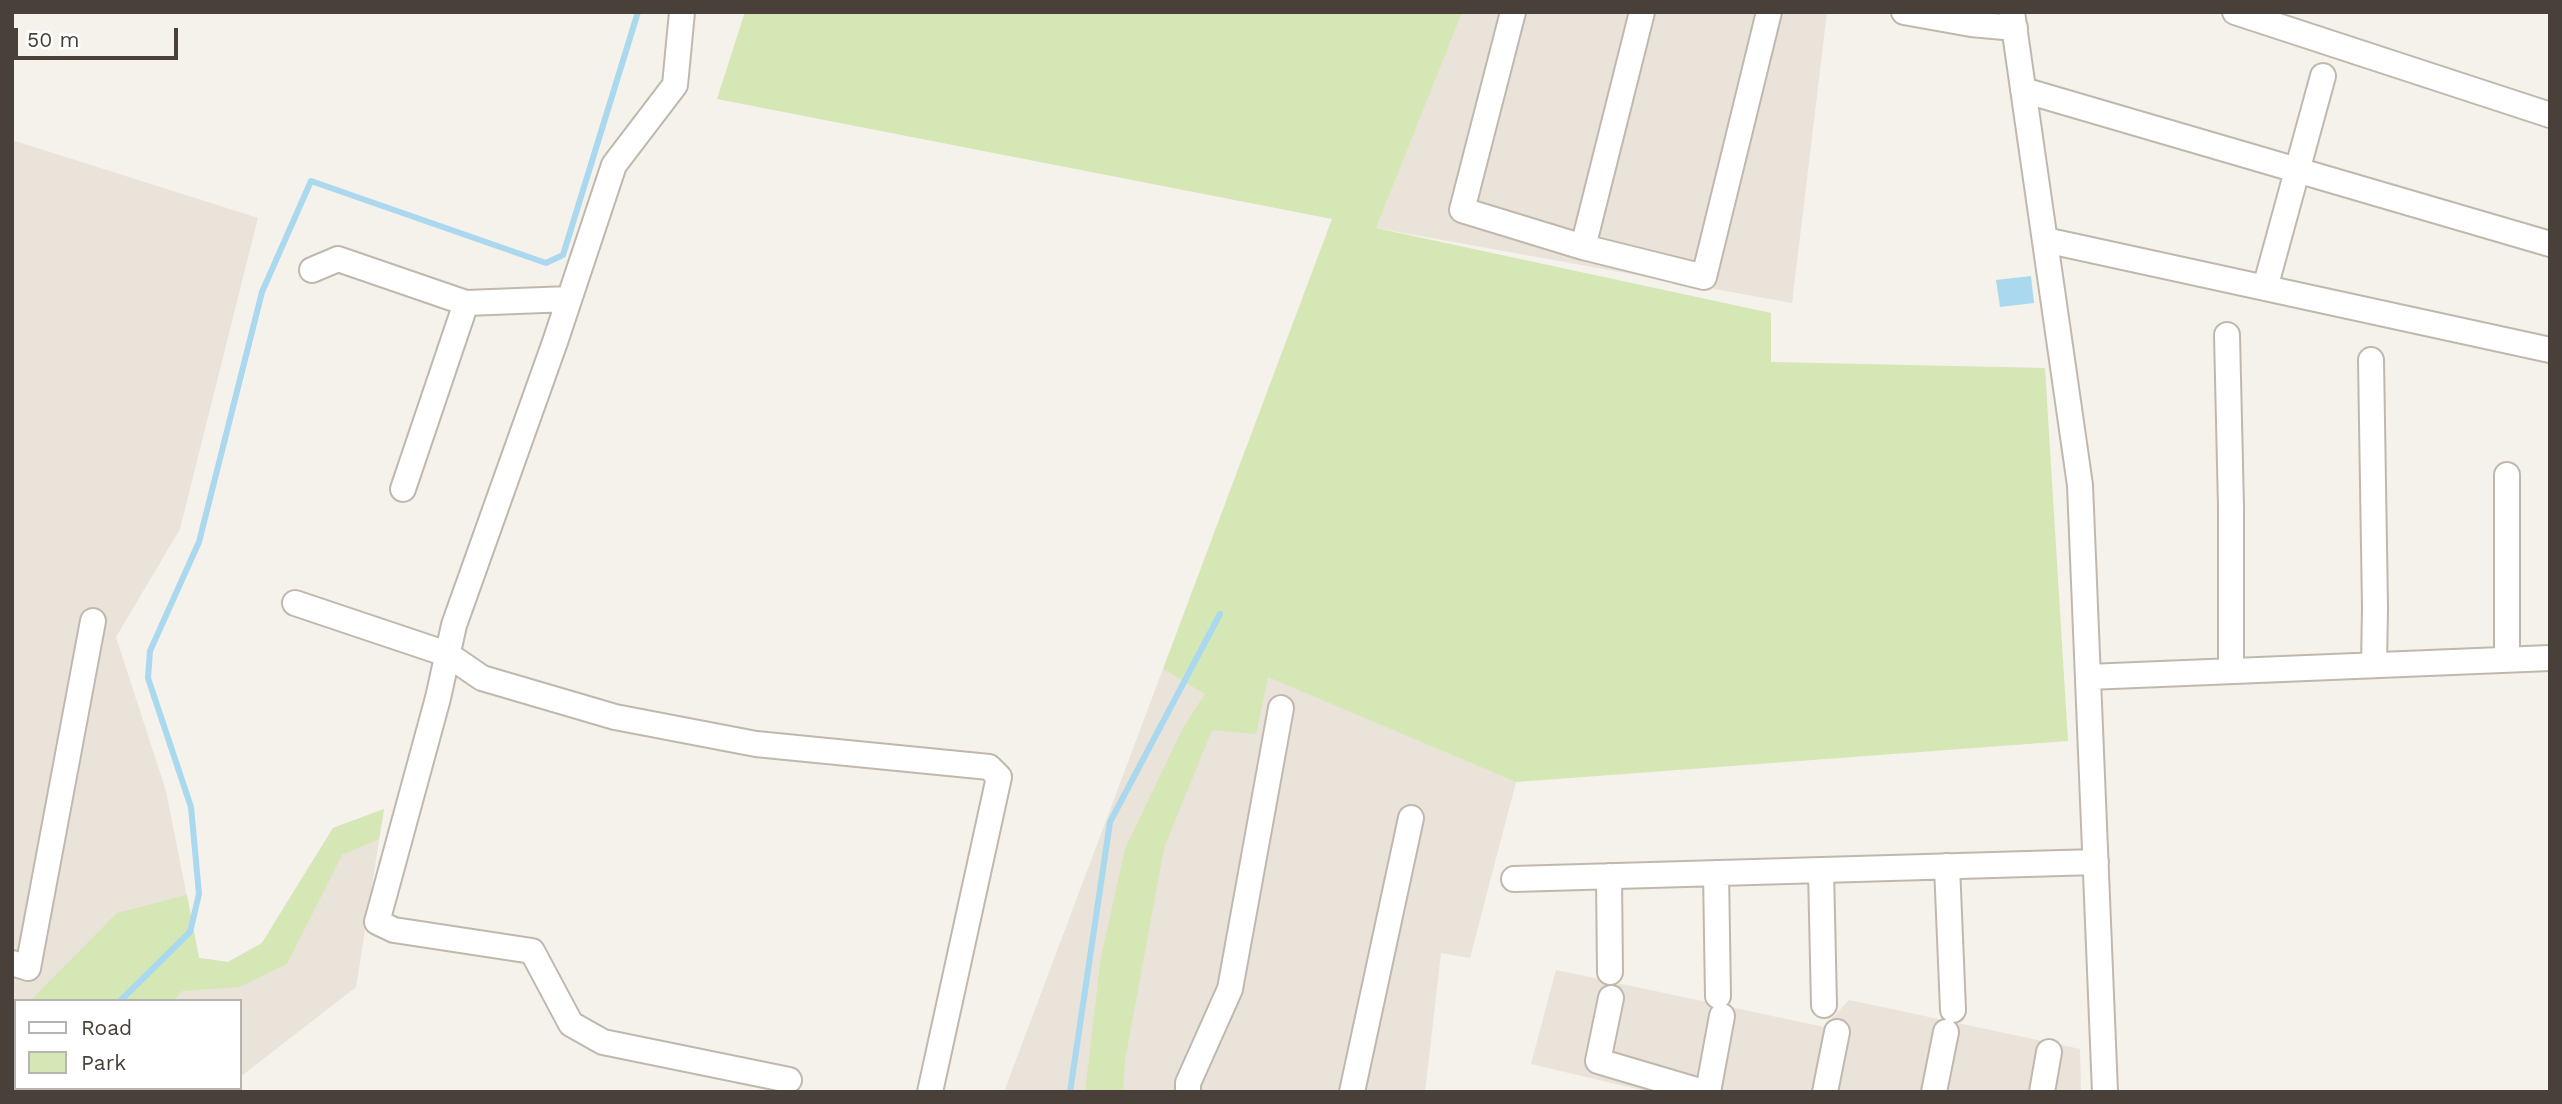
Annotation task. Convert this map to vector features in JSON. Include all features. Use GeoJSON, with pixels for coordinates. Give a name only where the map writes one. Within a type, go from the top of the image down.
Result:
{"type":"FeatureCollection","features":[{"type":"Feature","properties":{"kind":"street"},"geometry":{"type":"LineString","coordinates":[[682,12],[675,85],[614,165],[454,625],[377,922],[394,930],[532,951],[571,1024],[603,1042],[789,1080]]}},
{"type":"Feature","properties":{"kind":"street"},"geometry":{"type":"LineString","coordinates":[[1513,12],[1462,210],[1583,247],[1703,277],[1769,12]]}},
{"type":"Feature","properties":{"kind":"street"},"geometry":{"type":"LineString","coordinates":[[1583,247],[1642,12]]}},
{"type":"Feature","properties":{"kind":"street"},"geometry":{"type":"LineString","coordinates":[[1905,12],[1971,24],[2014,20],[2080,485],[2105,1092]]}},
{"type":"Feature","properties":{"kind":"street"},"geometry":{"type":"LineString","coordinates":[[2235,12],[2550,115]]}},
{"type":"Feature","properties":{"kind":"street"},"geometry":{"type":"LineString","coordinates":[[2265,288],[2323,76]]}},
{"type":"Feature","properties":{"kind":"street"},"geometry":{"type":"LineString","coordinates":[[2024,90],[2550,244]]}},
{"type":"Feature","properties":{"kind":"street"},"geometry":{"type":"LineString","coordinates":[[2045,240],[2550,350]]}},
{"type":"Feature","properties":{"kind":"street"},"geometry":{"type":"LineString","coordinates":[[312,270],[338,259],[466,303],[569,299]]}},
{"type":"Feature","properties":{"kind":"street"},"geometry":{"type":"LineString","coordinates":[[404,489],[466,303]]}},
{"type":"Feature","properties":{"kind":"street"},"geometry":{"type":"LineString","coordinates":[[2227,335],[2231,671]]}},
{"type":"Feature","properties":{"kind":"street"},"geometry":{"type":"LineString","coordinates":[[2371,360],[2374,665]]}},
{"type":"Feature","properties":{"kind":"street"},"geometry":{"type":"LineString","coordinates":[[2507,475],[2507,659]]}},
{"type":"Feature","properties":{"kind":"street"},"geometry":{"type":"LineString","coordinates":[[295,603],[447,654],[482,678],[615,717],[756,744],[989,767],[999,777],[930,1092]]}},
{"type":"Feature","properties":{"kind":"street"},"geometry":{"type":"LineString","coordinates":[[12,963],[28,968],[93,621]]}},
{"type":"Feature","properties":{"kind":"street"},"geometry":{"type":"LineString","coordinates":[[2088,677],[2550,658]]}},
{"type":"Feature","properties":{"kind":"street"},"geometry":{"type":"LineString","coordinates":[[1188,1092],[1188,1083],[1230,989],[1281,708]]}},
{"type":"Feature","properties":{"kind":"street"},"geometry":{"type":"LineString","coordinates":[[1352,1092],[1411,818]]}},
{"type":"Feature","properties":{"kind":"street"},"geometry":{"type":"LineString","coordinates":[[1514,879],[2096,862]]}},
{"type":"Feature","properties":{"kind":"street"},"geometry":{"type":"LineString","coordinates":[[1934,1092],[1949,1021],[1947,866]]}},
{"type":"Feature","properties":{"kind":"street"},"geometry":{"type":"LineString","coordinates":[[1821,870],[1824,1005]]}},
{"type":"Feature","properties":{"kind":"street"},"geometry":{"type":"LineString","coordinates":[[1708,1092],[1720,1006],[1716,873]]}},
{"type":"Feature","properties":{"kind":"street"},"geometry":{"type":"LineString","coordinates":[[1609,876],[1610,972]]}},
{"type":"Feature","properties":{"kind":"street"},"geometry":{"type":"LineString","coordinates":[[1611,998],[1598,1061],[1703,1092]]}},
{"type":"Feature","properties":{"kind":"street"},"geometry":{"type":"LineString","coordinates":[[1825,1092],[1837,1032]]}},
{"type":"Feature","properties":{"kind":"street"},"geometry":{"type":"LineString","coordinates":[[2042,1092],[2049,1052]]}},
{"type":"Feature","properties":{"kind":"shaded area"},"geometry":{"type":"Polygon","coordinates":[[[1460,12],[1827,12],[1792,303],[1376,228],[1460,12]]]}},
{"type":"Feature","properties":{"kind":"shaded area"},"geometry":{"type":"Polygon","coordinates":[[[12,140],[258,218],[180,529],[116,637],[166,791],[199,958],[228,962],[262,943],[333,828],[384,809],[356,987],[242,1075],[242,999],[14,999],[14,1090],[247,1092],[12,1092],[12,140]]]}},
{"type":"Feature","properties":{"kind":"shaded area"},"geometry":{"type":"Polygon","coordinates":[[[1163,669],[1205,693],[1268,676],[1516,782],[1470,958],[1441,953],[1425,1092],[1004,1092],[1163,669]]]}},
{"type":"Feature","properties":{"kind":"shaded area"},"geometry":{"type":"Polygon","coordinates":[[[1556,970],[1824,1027],[1849,1000],[2080,1049],[2081,1092],[1650,1092],[1531,1064],[1556,970]]]}},
{"type":"Feature","properties":{"kind":"green space"},"geometry":{"type":"Polygon","coordinates":[[[745,12],[1462,12],[1376,228],[1771,313],[1771,362],[2045,368],[2068,741],[1516,782],[1268,677],[1256,734],[1212,730],[1164,848],[1125,1060],[1123,1092],[1085,1092],[1101,957],[1125,849],[1183,728],[1205,694],[1163,669],[1332,219],[717,99],[745,12]]]}},
{"type":"Feature","properties":{"kind":"green space"},"geometry":{"type":"Polygon","coordinates":[[[384,809],[379,839],[342,855],[287,964],[239,987],[182,991],[176,999],[32,999],[117,913],[187,895],[199,958],[228,962],[262,943],[333,828],[384,809]]]}},
{"type":"Feature","properties":{"kind":"green space"},"geometry":{"type":"Polygon","coordinates":[[[14,1018],[14,1090],[100,1090],[98,1092],[12,1092],[14,1018]]]}},
{"type":"Feature","properties":{"kind":"water"},"geometry":{"type":"Polygon","coordinates":[[[2031,276],[2034,303],[2000,307],[1996,280],[2031,276]]]}},
{"type":"Feature","properties":{"kind":"waterway"},"geometry":{"type":"LineString","coordinates":[[122,999],[190,932],[199,894],[191,807],[148,678],[150,651],[199,542],[262,292],[311,181],[546,263],[563,255],[638,12]]}},
{"type":"Feature","properties":{"kind":"waterway"},"geometry":{"type":"LineString","coordinates":[[1070,1092],[1110,822],[1220,614]]}}]}
